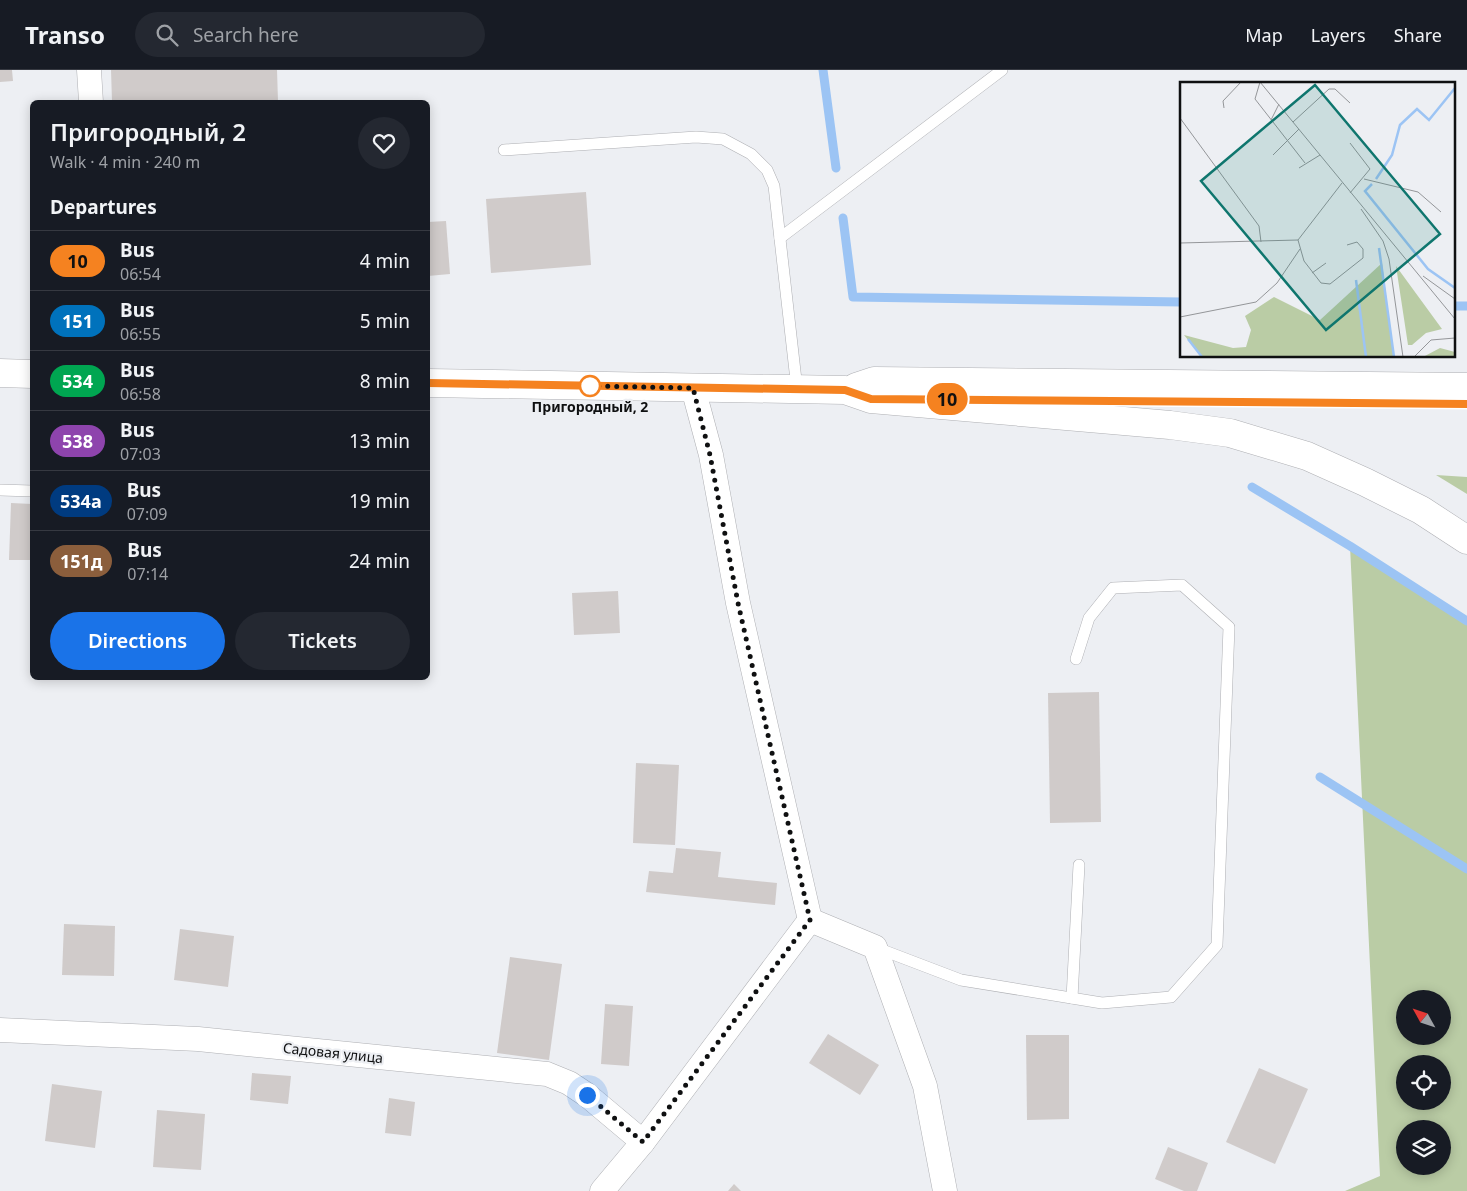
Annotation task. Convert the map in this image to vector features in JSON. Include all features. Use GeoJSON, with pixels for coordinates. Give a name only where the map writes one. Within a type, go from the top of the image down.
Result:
{"type":"FeatureCollection","features":[{"type":"Feature","properties":{"kind":"main road"},"geometry":{"type":"LineString","coordinates":[[0,373],[30,374]]}},
{"type":"Feature","properties":{"kind":"main road"},"geometry":{"type":"LineString","coordinates":[[1333,385],[1467,377]]}},
{"type":"Feature","properties":{"kind":"main road"},"geometry":{"type":"LineString","coordinates":[[430,384],[796,390],[845,390],[874,381],[1467,387]]}},
{"type":"Feature","properties":{"kind":"main road"},"geometry":{"type":"LineString","coordinates":[[845,390],[871,399],[1170,425],[1230,433],[1306,456],[1365,482],[1421,510],[1467,540]]}},
{"type":"Feature","properties":{"kind":"main road"},"geometry":{"type":"LineString","coordinates":[[871,399],[1467,404]]}},
{"type":"Feature","properties":{"kind":"street"},"geometry":{"type":"LineString","coordinates":[[89,70],[91,100]]}},
{"type":"Feature","properties":{"kind":"street"},"geometry":{"type":"LineString","coordinates":[[602,1191],[643,1142],[810,920],[738,603],[710,455],[693,388]]}},
{"type":"Feature","properties":{"kind":"street"},"geometry":{"type":"LineString","coordinates":[[810,920],[875,947],[925,1086],[946,1191]]}},
{"type":"Feature","properties":{"kind":"street","name":"Садовая улица"},"geometry":{"type":"LineString","coordinates":[[0,1030],[198,1039],[547,1074],[569,1083],[587,1095],[643,1142]]}},
{"type":"Feature","properties":{"kind":"lane"},"geometry":{"type":"LineString","coordinates":[[780,238],[1002,70]]}},
{"type":"Feature","properties":{"kind":"lane"},"geometry":{"type":"LineString","coordinates":[[504,150],[696,137],[723,139],[751,154],[767,170],[774,186],[796,390]]}},
{"type":"Feature","properties":{"kind":"lane"},"geometry":{"type":"LineString","coordinates":[[0,490],[30,491]]}},
{"type":"Feature","properties":{"kind":"lane"},"geometry":{"type":"LineString","coordinates":[[875,947],[961,980],[1102,1003],[1171,997],[1217,945],[1229,627],[1182,585],[1112,588],[1088,618],[1076,659]]}},
{"type":"Feature","properties":{"kind":"lane"},"geometry":{"type":"LineString","coordinates":[[1072,998],[1079,865]]}},
{"type":"Feature","properties":{"kind":"green space"},"geometry":{"type":"Polygon","coordinates":[[[1436,475],[1467,477],[1467,494],[1436,475]]]}},
{"type":"Feature","properties":{"kind":"green space"},"geometry":{"type":"Polygon","coordinates":[[[1350,546],[1467,621],[1467,1191],[1345,1191],[1380,1176],[1350,546]]]}},
{"type":"Feature","properties":{"kind":"building"},"geometry":{"type":"Polygon","coordinates":[[[0,70],[12,70],[13,81],[0,82],[0,70]]]}},
{"type":"Feature","properties":{"kind":"building"},"geometry":{"type":"Polygon","coordinates":[[[111,70],[277,70],[278,100],[112,100],[111,70]]]}},
{"type":"Feature","properties":{"kind":"building"},"geometry":{"type":"Polygon","coordinates":[[[586,192],[591,265],[491,273],[486,199],[586,192]]]}},
{"type":"Feature","properties":{"kind":"building"},"geometry":{"type":"Polygon","coordinates":[[[446,221],[450,274],[430,276],[430,222],[446,221]]]}},
{"type":"Feature","properties":{"kind":"building"},"geometry":{"type":"Polygon","coordinates":[[[11,503],[30,504],[30,560],[9,560],[11,503]]]}},
{"type":"Feature","properties":{"kind":"building"},"geometry":{"type":"Polygon","coordinates":[[[618,591],[620,633],[574,635],[572,593],[618,591]]]}},
{"type":"Feature","properties":{"kind":"building"},"geometry":{"type":"Polygon","coordinates":[[[1099,692],[1101,822],[1050,823],[1048,693],[1099,692]]]}},
{"type":"Feature","properties":{"kind":"building"},"geometry":{"type":"Polygon","coordinates":[[[636,763],[679,765],[675,845],[633,843],[636,763]]]}},
{"type":"Feature","properties":{"kind":"building"},"geometry":{"type":"Polygon","coordinates":[[[676,848],[721,852],[718,877],[777,883],[775,905],[646,892],[649,871],[673,873],[676,848]]]}},
{"type":"Feature","properties":{"kind":"building"},"geometry":{"type":"Polygon","coordinates":[[[64,924],[115,926],[114,976],[62,975],[64,924]]]}},
{"type":"Feature","properties":{"kind":"building"},"geometry":{"type":"Polygon","coordinates":[[[180,929],[234,936],[228,987],[174,980],[180,929]]]}},
{"type":"Feature","properties":{"kind":"building"},"geometry":{"type":"Polygon","coordinates":[[[510,957],[562,964],[549,1060],[497,1053],[510,957]]]}},
{"type":"Feature","properties":{"kind":"building"},"geometry":{"type":"Polygon","coordinates":[[[605,1004],[633,1006],[629,1066],[601,1064],[605,1004]]]}},
{"type":"Feature","properties":{"kind":"building"},"geometry":{"type":"Polygon","coordinates":[[[828,1034],[879,1065],[860,1095],[809,1063],[828,1034]]]}},
{"type":"Feature","properties":{"kind":"building"},"geometry":{"type":"Polygon","coordinates":[[[1026,1035],[1069,1035],[1069,1119],[1027,1120],[1026,1035]]]}},
{"type":"Feature","properties":{"kind":"building"},"geometry":{"type":"Polygon","coordinates":[[[1259,1068],[1308,1089],[1275,1164],[1226,1142],[1259,1068]]]}},
{"type":"Feature","properties":{"kind":"building"},"geometry":{"type":"Polygon","coordinates":[[[252,1073],[291,1076],[288,1104],[250,1100],[252,1073]]]}},
{"type":"Feature","properties":{"kind":"building"},"geometry":{"type":"Polygon","coordinates":[[[52,1084],[102,1091],[95,1148],[45,1141],[52,1084]]]}},
{"type":"Feature","properties":{"kind":"building"},"geometry":{"type":"Polygon","coordinates":[[[389,1098],[415,1102],[411,1136],[385,1133],[389,1098]]]}},
{"type":"Feature","properties":{"kind":"building"},"geometry":{"type":"Polygon","coordinates":[[[157,1110],[205,1114],[201,1170],[153,1167],[157,1110]]]}},
{"type":"Feature","properties":{"kind":"building"},"geometry":{"type":"Polygon","coordinates":[[[1168,1147],[1208,1163],[1197,1191],[1184,1191],[1155,1179],[1168,1147]]]}},
{"type":"Feature","properties":{"kind":"building"},"geometry":{"type":"Polygon","coordinates":[[[734,1184],[741,1191],[728,1191],[734,1184]]]}},
{"type":"Feature","properties":{"kind":"waterway"},"geometry":{"type":"LineString","coordinates":[[823,70],[836,168]]}},
{"type":"Feature","properties":{"kind":"waterway"},"geometry":{"type":"LineString","coordinates":[[843,218],[853,297],[1180,302]]}},
{"type":"Feature","properties":{"kind":"waterway"},"geometry":{"type":"LineString","coordinates":[[1454,306],[1467,306]]}},
{"type":"Feature","properties":{"kind":"waterway"},"geometry":{"type":"LineString","coordinates":[[1252,487],[1350,546],[1467,621]]}},
{"type":"Feature","properties":{"kind":"waterway"},"geometry":{"type":"LineString","coordinates":[[1320,777],[1467,869]]}},
{"type":"Feature","properties":{"kind":"bus line","name":"10"},"geometry":{"type":"LineString","coordinates":[[430,383],[845,390],[871,399],[1467,404]]}},
{"type":"Feature","properties":{"kind":"place","name":"Пригородный, 2"},"geometry":{"type":"Point","coordinates":[590,386]}},
{"type":"Feature","properties":{"kind":"route"},"geometry":{"type":"LineString","coordinates":[[587,1095],[643,1142],[810,920],[738,603],[710,455],[693,388],[590,386]]}}]}
